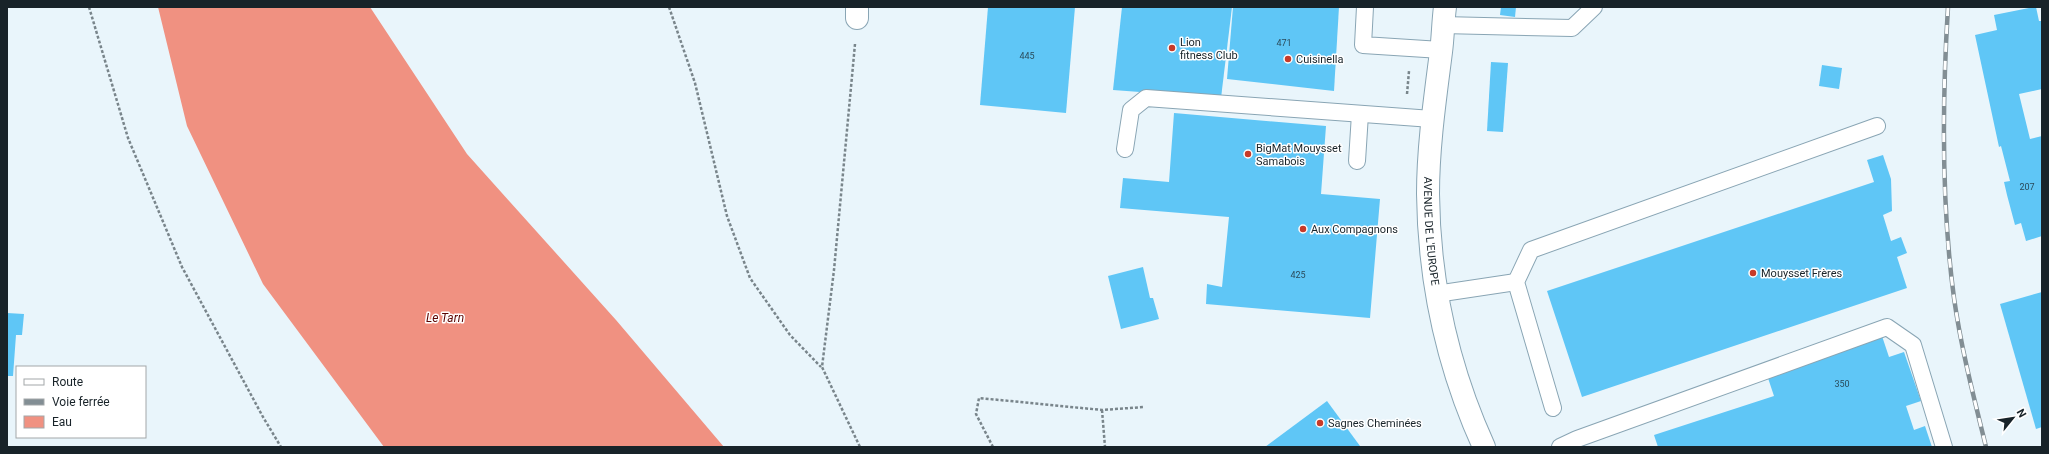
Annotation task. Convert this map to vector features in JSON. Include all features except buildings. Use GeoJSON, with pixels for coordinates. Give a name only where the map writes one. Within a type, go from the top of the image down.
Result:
{"type":"FeatureCollection","features":[{"type":"Feature","properties":{"kind":"street","name":"AVENUE DE L'EUROPE"},"geometry":{"type":"LineString","coordinates":[[1444,16],[1432,119],[1428,194],[1432,252],[1439,312],[1469,414],[1484,447]]}},
{"type":"Feature","properties":{"kind":"lane"},"geometry":{"type":"LineString","coordinates":[[1365,7],[1363,45],[1441,50]]}},
{"type":"Feature","properties":{"kind":"lane"},"geometry":{"type":"LineString","coordinates":[[1444,16],[1572,28],[1594,7]]}},
{"type":"Feature","properties":{"kind":"lane"},"geometry":{"type":"LineString","coordinates":[[1125,149],[1131,110],[1146,98],[1432,119]]}},
{"type":"Feature","properties":{"kind":"lane"},"geometry":{"type":"LineString","coordinates":[[1357,161],[1360,114]]}},
{"type":"Feature","properties":{"kind":"lane"},"geometry":{"type":"LineString","coordinates":[[1553,408],[1516,282],[1531,250],[1877,126]]}},
{"type":"Feature","properties":{"kind":"lane"},"geometry":{"type":"LineString","coordinates":[[1436,294],[1516,282]]}},
{"type":"Feature","properties":{"kind":"lane"},"geometry":{"type":"LineString","coordinates":[[1560,447],[1579,443],[1887,327],[1913,345],[1944,447]]}},
{"type":"Feature","properties":{"kind":"path"},"geometry":{"type":"LineString","coordinates":[[89,7],[128,138],[182,267],[263,417],[281,447]]}},
{"type":"Feature","properties":{"kind":"path"},"geometry":{"type":"LineString","coordinates":[[669,7],[695,83],[727,216],[750,278],[790,335],[822,367],[860,447]]}},
{"type":"Feature","properties":{"kind":"path"},"geometry":{"type":"LineString","coordinates":[[822,367],[834,270],[857,13]]}},
{"type":"Feature","properties":{"kind":"path"},"geometry":{"type":"LineString","coordinates":[[993,447],[976,414],[979,398],[1102,410],[1144,407]]}},
{"type":"Feature","properties":{"kind":"path"},"geometry":{"type":"LineString","coordinates":[[1102,410],[1105,447]]}},
{"type":"Feature","properties":{"kind":"water","name":"Le Tarn"},"geometry":{"type":"Polygon","coordinates":[[[158,7],[370,7],[467,154],[616,320],[724,447],[384,447],[263,284],[187,126],[158,7]]]}},
{"type":"Feature","properties":{"kind":"railway"},"geometry":{"type":"LineString","coordinates":[[1948,7],[1944,153],[1950,262],[1960,335],[1986,447]]}},
{"type":"Feature","properties":{"kind":"place","name":"Lion fitness Club"},"geometry":{"type":"Point","coordinates":[1172,48]}},
{"type":"Feature","properties":{"kind":"place","name":"Cuisinella"},"geometry":{"type":"Point","coordinates":[1288,59]}},
{"type":"Feature","properties":{"kind":"place","name":"BigMat Mouysset Samabois"},"geometry":{"type":"Point","coordinates":[1248,154]}},
{"type":"Feature","properties":{"kind":"place","name":"Aux Compagnons"},"geometry":{"type":"Point","coordinates":[1303,229]}},
{"type":"Feature","properties":{"kind":"place","name":"Mouysset Frères"},"geometry":{"type":"Point","coordinates":[1753,273]}},
{"type":"Feature","properties":{"kind":"place","name":"Sagnes Cheminées"},"geometry":{"type":"Point","coordinates":[1320,423]}}]}
